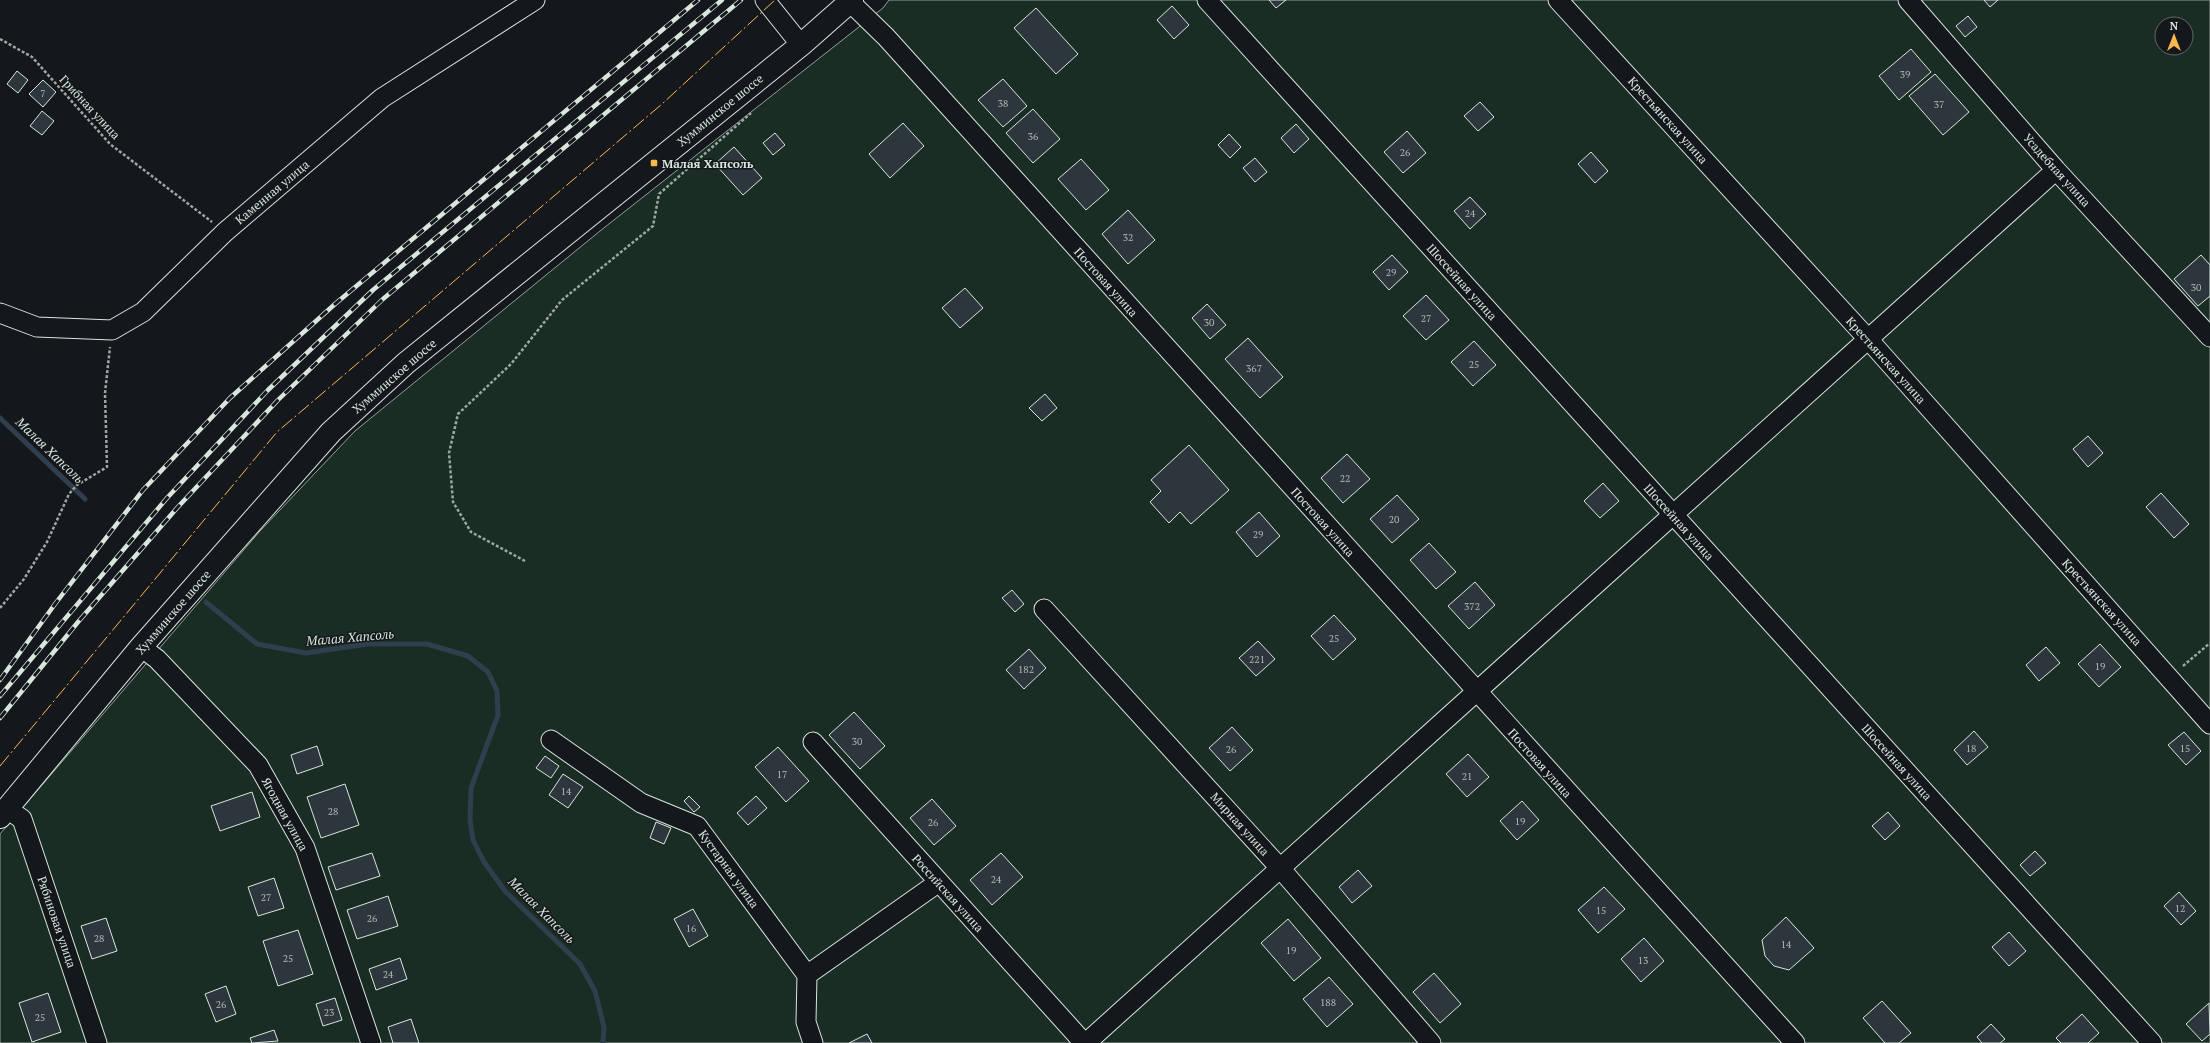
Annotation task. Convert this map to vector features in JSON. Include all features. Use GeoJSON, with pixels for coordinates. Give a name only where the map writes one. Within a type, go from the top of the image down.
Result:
{"type":"FeatureCollection","features":[{"type":"Feature","properties":{"kind":"main road","name":"Хумминское шоссе"},"geometry":{"type":"LineString","coordinates":[[3,813],[141,647],[331,432],[406,363],[801,45],[851,1]]}},
{"type":"Feature","properties":{"kind":"street","name":"Каменная улица"},"geometry":{"type":"LineString","coordinates":[[112,330],[143,312],[225,232],[382,98],[535,0]]}},
{"type":"Feature","properties":{"kind":"street"},"geometry":{"type":"LineString","coordinates":[[765,0],[801,45]]}},
{"type":"Feature","properties":{"kind":"street","name":"Шоссейная улица"},"geometry":{"type":"LineString","coordinates":[[1207,0],[2152,1043]]}},
{"type":"Feature","properties":{"kind":"street","name":"Крестьянская улица"},"geometry":{"type":"LineString","coordinates":[[1558,0],[1868,339],[2210,724]]}},
{"type":"Feature","properties":{"kind":"street","name":"Усадебная улица"},"geometry":{"type":"LineString","coordinates":[[1908,0],[2056,170],[2210,338]]}},
{"type":"Feature","properties":{"kind":"street","name":"Постовая улица"},"geometry":{"type":"LineString","coordinates":[[851,1],[886,37],[1476,692],[1795,1043]]}},
{"type":"Feature","properties":{"kind":"street"},"geometry":{"type":"LineString","coordinates":[[1085,1043],[2056,170]]}},
{"type":"Feature","properties":{"kind":"street"},"geometry":{"type":"LineString","coordinates":[[0,313],[37,327],[112,330]]}},
{"type":"Feature","properties":{"kind":"street","name":"Мирная улица"},"geometry":{"type":"LineString","coordinates":[[1044,609],[1280,868],[1431,1043]]}},
{"type":"Feature","properties":{"kind":"street","name":"Ягодная улица"},"geometry":{"type":"LineString","coordinates":[[141,647],[157,659],[258,765],[305,848],[371,1043]]}},
{"type":"Feature","properties":{"kind":"street","name":"Кустарная улица"},"geometry":{"type":"LineString","coordinates":[[550,740],[641,803],[697,826],[807,975]]}},
{"type":"Feature","properties":{"kind":"street","name":"Российская улица"},"geometry":{"type":"LineString","coordinates":[[813,742],[1085,1043]]}},
{"type":"Feature","properties":{"kind":"street","name":"Рябиновая улица"},"geometry":{"type":"LineString","coordinates":[[3,813],[22,819],[97,1043]]}},
{"type":"Feature","properties":{"kind":"street"},"geometry":{"type":"LineString","coordinates":[[812,1043],[806,1022],[807,975],[939,882]]}},
{"type":"Feature","properties":{"kind":"path","name":"Грибная улица"},"geometry":{"type":"LineString","coordinates":[[0,40],[32,57],[110,144],[225,232]]}},
{"type":"Feature","properties":{"kind":"path"},"geometry":{"type":"LineString","coordinates":[[525,562],[471,532],[453,502],[449,453],[458,414],[510,364],[562,300],[654,226],[659,194],[754,109]]}},
{"type":"Feature","properties":{"kind":"path"},"geometry":{"type":"LineString","coordinates":[[0,608],[24,579],[47,542],[69,494],[77,485],[107,467],[105,393],[112,330]]}},
{"type":"Feature","properties":{"kind":"path"},"geometry":{"type":"LineString","coordinates":[[2170,678],[2210,643]]}},
{"type":"Feature","properties":{"kind":"green space"},"geometry":{"type":"Polygon","coordinates":[[[889,0],[2210,0],[2210,1043],[0,1043],[0,834],[260,531],[355,431],[600,231],[883,8],[889,0]]]}},
{"type":"Feature","properties":{"kind":"building"},"geometry":{"type":"Polygon","coordinates":[[[1269,0],[1286,0],[1276,8],[1269,0]]]}},
{"type":"Feature","properties":{"kind":"building"},"geometry":{"type":"Polygon","coordinates":[[[1984,0],[1998,0],[1990,7],[1984,0]]]}},
{"type":"Feature","properties":{"kind":"building"},"geometry":{"type":"Polygon","coordinates":[[[1172,6],[1189,25],[1174,39],[1157,20],[1172,6]]]}},
{"type":"Feature","properties":{"kind":"building"},"geometry":{"type":"Polygon","coordinates":[[[1036,8],[1078,54],[1056,74],[1014,28],[1036,8]]]}},
{"type":"Feature","properties":{"kind":"building"},"geometry":{"type":"Polygon","coordinates":[[[1968,16],[1977,27],[1965,37],[1956,26],[1968,16]]]}},
{"type":"Feature","properties":{"kind":"building"},"geometry":{"type":"Polygon","coordinates":[[[1911,49],[1931,72],[1899,100],[1879,76],[1911,49]]]}},
{"type":"Feature","properties":{"kind":"building"},"geometry":{"type":"Polygon","coordinates":[[[17,71],[28,80],[18,93],[7,84],[17,71]]]}},
{"type":"Feature","properties":{"kind":"building"},"geometry":{"type":"Polygon","coordinates":[[[1935,74],[1969,112],[1943,135],[1909,96],[1935,74]]]}},
{"type":"Feature","properties":{"kind":"building"},"geometry":{"type":"Polygon","coordinates":[[[1003,79],[1027,106],[1003,127],[978,100],[1003,79]]]}},
{"type":"Feature","properties":{"kind":"building"},"geometry":{"type":"Polygon","coordinates":[[[43,80],[56,92],[43,107],[29,94],[43,80]]]}},
{"type":"Feature","properties":{"kind":"building"},"geometry":{"type":"Polygon","coordinates":[[[1480,102],[1494,117],[1478,131],[1464,116],[1480,102]]]}},
{"type":"Feature","properties":{"kind":"building"},"geometry":{"type":"Polygon","coordinates":[[[1033,109],[1060,139],[1033,163],[1006,133],[1033,109]]]}},
{"type":"Feature","properties":{"kind":"building"},"geometry":{"type":"Polygon","coordinates":[[[42,111],[54,121],[42,135],[30,126],[42,111]]]}},
{"type":"Feature","properties":{"kind":"building"},"geometry":{"type":"Polygon","coordinates":[[[903,123],[924,146],[890,178],[869,154],[903,123]]]}},
{"type":"Feature","properties":{"kind":"building"},"geometry":{"type":"Polygon","coordinates":[[[1296,124],[1309,139],[1294,153],[1281,138],[1296,124]]]}},
{"type":"Feature","properties":{"kind":"building"},"geometry":{"type":"Polygon","coordinates":[[[1407,131],[1426,153],[1403,173],[1384,152],[1407,131]]]}},
{"type":"Feature","properties":{"kind":"building"},"geometry":{"type":"Polygon","coordinates":[[[775,133],[785,145],[773,155],[763,143],[775,133]]]}},
{"type":"Feature","properties":{"kind":"building"},"geometry":{"type":"Polygon","coordinates":[[[1229,134],[1241,147],[1230,158],[1218,145],[1229,134]]]}},
{"type":"Feature","properties":{"kind":"building"},"geometry":{"type":"Polygon","coordinates":[[[734,147],[762,178],[743,195],[715,164],[734,147]]]}},
{"type":"Feature","properties":{"kind":"building"},"geometry":{"type":"Polygon","coordinates":[[[1591,152],[1608,171],[1595,183],[1578,164],[1591,152]]]}},
{"type":"Feature","properties":{"kind":"building"},"geometry":{"type":"Polygon","coordinates":[[[1255,158],[1267,172],[1255,182],[1243,168],[1255,158]]]}},
{"type":"Feature","properties":{"kind":"building"},"geometry":{"type":"Polygon","coordinates":[[[1081,159],[1109,190],[1086,210],[1058,179],[1081,159]]]}},
{"type":"Feature","properties":{"kind":"building"},"geometry":{"type":"Polygon","coordinates":[[[1470,197],[1486,214],[1470,229],[1454,211],[1470,197]]]}},
{"type":"Feature","properties":{"kind":"building"},"geometry":{"type":"Polygon","coordinates":[[[1128,210],[1155,240],[1128,264],[1102,234],[1128,210]]]}},
{"type":"Feature","properties":{"kind":"building"},"geometry":{"type":"Polygon","coordinates":[[[1392,255],[1408,272],[1389,290],[1373,272],[1392,255]]]}},
{"type":"Feature","properties":{"kind":"building"},"geometry":{"type":"Polygon","coordinates":[[[2201,255],[2210,265],[2210,296],[2198,306],[2174,279],[2201,255]]]}},
{"type":"Feature","properties":{"kind":"building"},"geometry":{"type":"Polygon","coordinates":[[[965,288],[983,308],[960,328],[942,308],[965,288]]]}},
{"type":"Feature","properties":{"kind":"building"},"geometry":{"type":"Polygon","coordinates":[[[1426,295],[1449,320],[1426,340],[1403,316],[1426,295]]]}},
{"type":"Feature","properties":{"kind":"building"},"geometry":{"type":"Polygon","coordinates":[[[1207,304],[1226,325],[1210,339],[1192,318],[1207,304]]]}},
{"type":"Feature","properties":{"kind":"building"},"geometry":{"type":"Polygon","coordinates":[[[1248,338],[1283,377],[1260,398],[1225,359],[1248,338]]]}},
{"type":"Feature","properties":{"kind":"building"},"geometry":{"type":"Polygon","coordinates":[[[1474,341],[1496,365],[1473,386],[1451,362],[1474,341]]]}},
{"type":"Feature","properties":{"kind":"building"},"geometry":{"type":"Polygon","coordinates":[[[1045,394],[1057,408],[1042,421],[1029,408],[1045,394]]]}},
{"type":"Feature","properties":{"kind":"building"},"geometry":{"type":"Polygon","coordinates":[[[2088,436],[2103,453],[2088,467],[2073,449],[2088,436]]]}},
{"type":"Feature","properties":{"kind":"building"},"geometry":{"type":"Polygon","coordinates":[[[1189,445],[1229,490],[1191,524],[1180,512],[1169,523],[1150,502],[1161,491],[1151,480],[1189,445]]]}},
{"type":"Feature","properties":{"kind":"building"},"geometry":{"type":"Polygon","coordinates":[[[1347,454],[1370,479],[1343,503],[1321,478],[1347,454]]]}},
{"type":"Feature","properties":{"kind":"building"},"geometry":{"type":"Polygon","coordinates":[[[1603,483],[1619,501],[1600,518],[1584,501],[1603,483]]]}},
{"type":"Feature","properties":{"kind":"building"},"geometry":{"type":"Polygon","coordinates":[[[2161,493],[2189,524],[2174,538],[2146,507],[2161,493]]]}},
{"type":"Feature","properties":{"kind":"building"},"geometry":{"type":"Polygon","coordinates":[[[1397,495],[1419,519],[1392,543],[1370,519],[1397,495]]]}},
{"type":"Feature","properties":{"kind":"building"},"geometry":{"type":"Polygon","coordinates":[[[1259,512],[1280,536],[1257,557],[1236,532],[1259,512]]]}},
{"type":"Feature","properties":{"kind":"building"},"geometry":{"type":"Polygon","coordinates":[[[1429,543],[1456,572],[1436,589],[1410,560],[1429,543]]]}},
{"type":"Feature","properties":{"kind":"building"},"geometry":{"type":"Polygon","coordinates":[[[1475,582],[1495,605],[1469,629],[1448,606],[1475,582]]]}},
{"type":"Feature","properties":{"kind":"building"},"geometry":{"type":"Polygon","coordinates":[[[1012,590],[1024,604],[1015,612],[1002,598],[1012,590]]]}},
{"type":"Feature","properties":{"kind":"building"},"geometry":{"type":"Polygon","coordinates":[[[1334,615],[1356,639],[1333,660],[1311,636],[1334,615]]]}},
{"type":"Feature","properties":{"kind":"building"},"geometry":{"type":"Polygon","coordinates":[[[1258,641],[1275,659],[1256,676],[1239,658],[1258,641]]]}},
{"type":"Feature","properties":{"kind":"building"},"geometry":{"type":"Polygon","coordinates":[[[2100,644],[2121,667],[2099,687],[2078,664],[2100,644]]]}},
{"type":"Feature","properties":{"kind":"building"},"geometry":{"type":"Polygon","coordinates":[[[2046,647],[2060,663],[2039,681],[2026,665],[2046,647]]]}},
{"type":"Feature","properties":{"kind":"building"},"geometry":{"type":"Polygon","coordinates":[[[1029,649],[1046,668],[1024,689],[1006,670],[1029,649]]]}},
{"type":"Feature","properties":{"kind":"building"},"geometry":{"type":"Polygon","coordinates":[[[854,712],[885,746],[860,769],[829,735],[854,712]]]}},
{"type":"Feature","properties":{"kind":"building"},"geometry":{"type":"Polygon","coordinates":[[[1232,727],[1253,750],[1230,771],[1209,748],[1232,727]]]}},
{"type":"Feature","properties":{"kind":"building"},"geometry":{"type":"Polygon","coordinates":[[[1974,731],[1988,747],[1967,765],[1954,750],[1974,731]]]}},
{"type":"Feature","properties":{"kind":"building"},"geometry":{"type":"Polygon","coordinates":[[[2184,732],[2201,751],[2186,765],[2168,745],[2184,732]]]}},
{"type":"Feature","properties":{"kind":"building"},"geometry":{"type":"Polygon","coordinates":[[[317,746],[323,765],[297,774],[291,755],[317,746]]]}},
{"type":"Feature","properties":{"kind":"building"},"geometry":{"type":"Polygon","coordinates":[[[778,747],[809,781],[786,802],[755,767],[778,747]]]}},
{"type":"Feature","properties":{"kind":"building"},"geometry":{"type":"Polygon","coordinates":[[[1468,754],[1489,777],[1467,797],[1446,774],[1468,754]]]}},
{"type":"Feature","properties":{"kind":"building"},"geometry":{"type":"Polygon","coordinates":[[[545,756],[559,766],[551,778],[536,768],[545,756]]]}},
{"type":"Feature","properties":{"kind":"building"},"geometry":{"type":"Polygon","coordinates":[[[563,774],[583,787],[568,808],[549,795],[563,774]]]}},
{"type":"Feature","properties":{"kind":"building"},"geometry":{"type":"Polygon","coordinates":[[[345,784],[359,825],[321,838],[307,797],[345,784]]]}},
{"type":"Feature","properties":{"kind":"building"},"geometry":{"type":"Polygon","coordinates":[[[252,792],[260,817],[220,831],[211,806],[252,792]]]}},
{"type":"Feature","properties":{"kind":"building"},"geometry":{"type":"Polygon","coordinates":[[[689,796],[700,807],[694,812],[684,801],[689,796]]]}},
{"type":"Feature","properties":{"kind":"building"},"geometry":{"type":"Polygon","coordinates":[[[756,796],[767,808],[748,825],[737,813],[756,796]]]}},
{"type":"Feature","properties":{"kind":"building"},"geometry":{"type":"Polygon","coordinates":[[[932,799],[956,826],[934,845],[910,818],[932,799]]]}},
{"type":"Feature","properties":{"kind":"building"},"geometry":{"type":"Polygon","coordinates":[[[1522,801],[1539,820],[1517,840],[1500,821],[1522,801]]]}},
{"type":"Feature","properties":{"kind":"building"},"geometry":{"type":"Polygon","coordinates":[[[1888,812],[1900,826],[1885,840],[1872,826],[1888,812]]]}},
{"type":"Feature","properties":{"kind":"building"},"geometry":{"type":"Polygon","coordinates":[[[656,822],[671,828],[664,844],[650,838],[656,822]]]}},
{"type":"Feature","properties":{"kind":"building"},"geometry":{"type":"Polygon","coordinates":[[[2035,851],[2046,863],[2030,876],[2020,865],[2035,851]]]}},
{"type":"Feature","properties":{"kind":"building"},"geometry":{"type":"Polygon","coordinates":[[[372,853],[380,876],[336,890],[328,867],[372,853]]]}},
{"type":"Feature","properties":{"kind":"building"},"geometry":{"type":"Polygon","coordinates":[[[1001,853],[1023,877],[992,905],[970,880],[1001,853]]]}},
{"type":"Feature","properties":{"kind":"building"},"geometry":{"type":"Polygon","coordinates":[[[1358,870],[1372,886],[1352,903],[1339,887],[1358,870]]]}},
{"type":"Feature","properties":{"kind":"building"},"geometry":{"type":"Polygon","coordinates":[[[274,878],[284,908],[258,916],[248,887],[274,878]]]}},
{"type":"Feature","properties":{"kind":"building"},"geometry":{"type":"Polygon","coordinates":[[[1604,887],[1625,909],[1598,933],[1578,910],[1604,887]]]}},
{"type":"Feature","properties":{"kind":"building"},"geometry":{"type":"Polygon","coordinates":[[[2179,892],[2196,911],[2181,925],[2164,906],[2179,892]]]}},
{"type":"Feature","properties":{"kind":"building"},"geometry":{"type":"Polygon","coordinates":[[[388,896],[398,926],[357,939],[347,910],[388,896]]]}},
{"type":"Feature","properties":{"kind":"building"},"geometry":{"type":"Polygon","coordinates":[[[693,909],[708,936],[689,947],[674,919],[693,909]]]}},
{"type":"Feature","properties":{"kind":"building"},"geometry":{"type":"Polygon","coordinates":[[[1786,917],[1814,948],[1789,970],[1774,966],[1765,956],[1762,940],[1786,917]]]}},
{"type":"Feature","properties":{"kind":"building"},"geometry":{"type":"Polygon","coordinates":[[[106,918],[117,951],[92,959],[81,926],[106,918]]]}},
{"type":"Feature","properties":{"kind":"building"},"geometry":{"type":"Polygon","coordinates":[[[1288,919],[1321,958],[1294,981],[1261,943],[1288,919]]]}},
{"type":"Feature","properties":{"kind":"building"},"geometry":{"type":"Polygon","coordinates":[[[298,930],[313,974],[278,986],[263,941],[298,930]]]}},
{"type":"Feature","properties":{"kind":"building"},"geometry":{"type":"Polygon","coordinates":[[[2009,932],[2026,951],[2009,966],[1992,947],[2009,932]]]}},
{"type":"Feature","properties":{"kind":"building"},"geometry":{"type":"Polygon","coordinates":[[[1644,938],[1664,961],[1641,982],[1621,959],[1644,938]]]}},
{"type":"Feature","properties":{"kind":"building"},"geometry":{"type":"Polygon","coordinates":[[[400,958],[407,979],[376,990],[369,969],[400,958]]]}},
{"type":"Feature","properties":{"kind":"building"},"geometry":{"type":"Polygon","coordinates":[[[1434,973],[1461,1004],[1440,1023],[1413,992],[1434,973]]]}},
{"type":"Feature","properties":{"kind":"building"},"geometry":{"type":"Polygon","coordinates":[[[1329,977],[1353,1004],[1327,1027],[1303,999],[1329,977]]]}},
{"type":"Feature","properties":{"kind":"building"},"geometry":{"type":"Polygon","coordinates":[[[226,986],[236,1014],[216,1022],[205,994],[226,986]]]}},
{"type":"Feature","properties":{"kind":"building"},"geometry":{"type":"Polygon","coordinates":[[[48,993],[61,1032],[32,1042],[19,1003],[48,993]]]}},
{"type":"Feature","properties":{"kind":"building"},"geometry":{"type":"Polygon","coordinates":[[[335,998],[342,1020],[323,1026],[316,1004],[335,998]]]}},
{"type":"Feature","properties":{"kind":"building"},"geometry":{"type":"Polygon","coordinates":[[[1882,1001],[1911,1033],[1899,1043],[1885,1043],[1863,1018],[1882,1001]]]}},
{"type":"Feature","properties":{"kind":"building"},"geometry":{"type":"Polygon","coordinates":[[[2209,1003],[2210,1034],[2202,1041],[2186,1024],[2209,1003]]]}},
{"type":"Feature","properties":{"kind":"building"},"geometry":{"type":"Polygon","coordinates":[[[2082,1014],[2099,1033],[2088,1043],[2061,1043],[2056,1038],[2082,1014]]]}},
{"type":"Feature","properties":{"kind":"building"},"geometry":{"type":"Polygon","coordinates":[[[411,1019],[419,1043],[393,1043],[388,1027],[411,1019]]]}},
{"type":"Feature","properties":{"kind":"building"},"geometry":{"type":"Polygon","coordinates":[[[1991,1024],[2005,1039],[2000,1043],[1982,1043],[1977,1037],[1991,1024]]]}},
{"type":"Feature","properties":{"kind":"building"},"geometry":{"type":"Polygon","coordinates":[[[274,1030],[278,1041],[252,1043],[250,1038],[274,1030]]]}},
{"type":"Feature","properties":{"kind":"building"},"geometry":{"type":"Polygon","coordinates":[[[867,1034],[872,1043],[849,1043],[867,1034]]]}},
{"type":"Feature","properties":{"kind":"waterway","name":"Малая Хапсоль"},"geometry":{"type":"LineString","coordinates":[[0,418],[85,499]]}},
{"type":"Feature","properties":{"kind":"waterway","name":"Малая Хапсоль"},"geometry":{"type":"LineString","coordinates":[[206,602],[257,644],[306,653],[368,644],[427,644],[468,656],[488,672],[497,691],[498,715],[471,788],[470,820],[473,840],[484,862],[505,891],[580,964],[595,991],[604,1027],[603,1043]]}},
{"type":"Feature","properties":{"kind":"railway"},"geometry":{"type":"LineString","coordinates":[[0,680],[55,604],[143,490],[230,398],[335,304],[698,0]]}},
{"type":"Feature","properties":{"kind":"railway"},"geometry":{"type":"LineString","coordinates":[[0,696],[167,498],[268,390],[373,290],[722,0]]}},
{"type":"Feature","properties":{"kind":"railway"},"geometry":{"type":"LineString","coordinates":[[0,718],[78,622],[177,508],[278,400],[383,299],[741,0]]}},
{"type":"Feature","properties":{"kind":"power"},"geometry":{"type":"LineString","coordinates":[[0,766],[277,432],[662,104],[775,0]]}},
{"type":"Feature","properties":{"kind":"place","name":"Малая Хапсоль"},"geometry":{"type":"Point","coordinates":[654,163]}}]}
